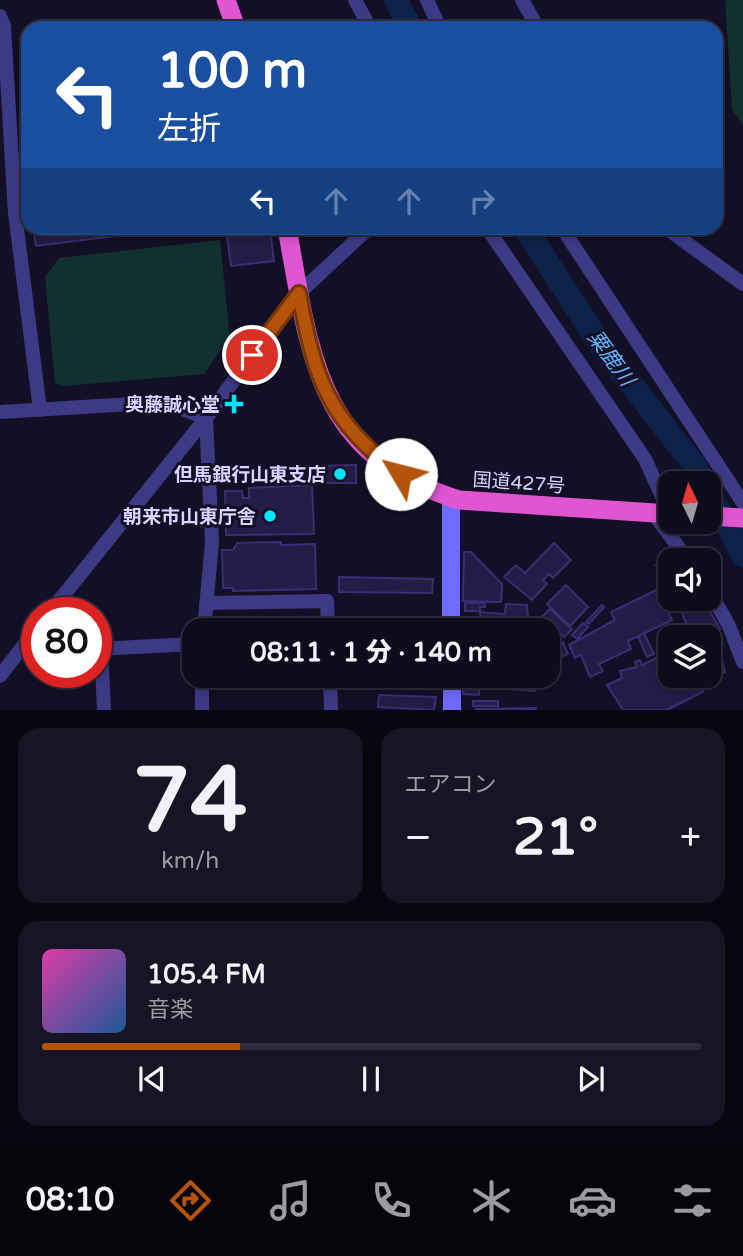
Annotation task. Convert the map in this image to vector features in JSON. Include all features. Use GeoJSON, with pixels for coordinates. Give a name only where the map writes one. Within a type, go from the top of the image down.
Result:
{"type":"FeatureCollection","features":[{"type":"Feature","properties":{"kind":"highway"},"geometry":{"type":"LineString","coordinates":[[226,0],[234,21]]}},
{"type":"Feature","properties":{"kind":"highway","name":"国道427号"},"geometry":{"type":"LineString","coordinates":[[288,235],[316,372],[350,430],[374,454],[401,474],[451,497],[492,504],[658,514]]}},
{"type":"Feature","properties":{"kind":"highway"},"geometry":{"type":"LineString","coordinates":[[721,517],[743,518]]}},
{"type":"Feature","properties":{"kind":"main road"},"geometry":{"type":"LineString","coordinates":[[451,497],[452,618]]}},
{"type":"Feature","properties":{"kind":"main road"},"geometry":{"type":"LineString","coordinates":[[452,688],[452,710]]}},
{"type":"Feature","properties":{"kind":"street"},"geometry":{"type":"LineString","coordinates":[[355,0],[366,21]]}},
{"type":"Feature","properties":{"kind":"street"},"geometry":{"type":"LineString","coordinates":[[428,0],[436,21]]}},
{"type":"Feature","properties":{"kind":"street"},"geometry":{"type":"LineString","coordinates":[[522,0],[534,21]]}},
{"type":"Feature","properties":{"kind":"street"},"geometry":{"type":"LineString","coordinates":[[0,16],[4,26],[4,113],[40,410]]}},
{"type":"Feature","properties":{"kind":"street"},"geometry":{"type":"LineString","coordinates":[[62,597],[206,418],[299,293],[361,235]]}},
{"type":"Feature","properties":{"kind":"street"},"geometry":{"type":"LineString","coordinates":[[492,235],[645,459],[658,497]]}},
{"type":"Feature","properties":{"kind":"street"},"geometry":{"type":"LineString","coordinates":[[567,235],[743,503]]}},
{"type":"Feature","properties":{"kind":"street"},"geometry":{"type":"LineString","coordinates":[[676,235],[743,284]]}},
{"type":"Feature","properties":{"kind":"street"},"geometry":{"type":"LineString","coordinates":[[0,412],[164,402],[206,418]]}},
{"type":"Feature","properties":{"kind":"street"},"geometry":{"type":"LineString","coordinates":[[205,618],[212,542],[206,418]]}},
{"type":"Feature","properties":{"kind":"street"},"geometry":{"type":"LineString","coordinates":[[206,603],[327,601],[328,618]]}},
{"type":"Feature","properties":{"kind":"street"},"geometry":{"type":"LineString","coordinates":[[721,611],[743,662]]}},
{"type":"Feature","properties":{"kind":"street"},"geometry":{"type":"LineString","coordinates":[[112,648],[182,645]]}},
{"type":"Feature","properties":{"kind":"street"},"geometry":{"type":"LineString","coordinates":[[0,676],[21,649]]}},
{"type":"Feature","properties":{"kind":"street"},"geometry":{"type":"LineString","coordinates":[[103,688],[104,710]]}},
{"type":"Feature","properties":{"kind":"street"},"geometry":{"type":"LineString","coordinates":[[202,688],[202,710]]}},
{"type":"Feature","properties":{"kind":"street"},"geometry":{"type":"LineString","coordinates":[[330,688],[331,710]]}},
{"type":"Feature","properties":{"kind":"green space"},"geometry":{"type":"Polygon","coordinates":[[[725,0],[743,0],[743,125],[732,110],[725,0]]]}},
{"type":"Feature","properties":{"kind":"green space"},"geometry":{"type":"Polygon","coordinates":[[[220,240],[230,337],[204,374],[64,386],[55,383],[45,277],[59,258],[220,240]]]}},
{"type":"Feature","properties":{"kind":"building"},"geometry":{"type":"Polygon","coordinates":[[[34,235],[123,235],[36,246],[34,235]]]}},
{"type":"Feature","properties":{"kind":"building"},"geometry":{"type":"Polygon","coordinates":[[[227,235],[271,235],[274,261],[231,266],[227,235]]]}},
{"type":"Feature","properties":{"kind":"building","name":"但馬銀行山東支店"},"geometry":{"type":"Polygon","coordinates":[[[356,465],[356,483],[324,483],[324,466],[356,465]]]}},
{"type":"Feature","properties":{"kind":"building","name":"朝来市山東庁舎"},"geometry":{"type":"Polygon","coordinates":[[[312,485],[314,534],[226,535],[225,491],[242,491],[243,498],[249,498],[249,488],[312,485]]]}},
{"type":"Feature","properties":{"kind":"building"},"geometry":{"type":"Polygon","coordinates":[[[281,542],[281,545],[315,544],[316,589],[233,591],[233,588],[223,588],[222,550],[233,550],[237,543],[281,542]]]}},
{"type":"Feature","properties":{"kind":"building"},"geometry":{"type":"Polygon","coordinates":[[[554,543],[571,560],[553,578],[549,574],[543,580],[547,584],[532,600],[504,577],[516,565],[525,573],[554,543]]]}},
{"type":"Feature","properties":{"kind":"building"},"geometry":{"type":"Polygon","coordinates":[[[464,552],[471,552],[502,584],[501,602],[463,601],[464,552]]]}},
{"type":"Feature","properties":{"kind":"building"},"geometry":{"type":"Polygon","coordinates":[[[339,577],[433,579],[432,593],[339,592],[339,577]]]}},
{"type":"Feature","properties":{"kind":"building"},"geometry":{"type":"Polygon","coordinates":[[[566,585],[588,607],[570,626],[547,604],[566,585]]]}},
{"type":"Feature","properties":{"kind":"building"},"geometry":{"type":"Polygon","coordinates":[[[658,589],[658,611],[668,611],[672,620],[628,641],[631,649],[599,664],[603,671],[590,677],[581,655],[575,658],[569,645],[615,620],[611,612],[658,589]]]}},
{"type":"Feature","properties":{"kind":"building"},"geometry":{"type":"Polygon","coordinates":[[[465,603],[485,603],[485,607],[480,607],[480,611],[465,611],[465,603]]]}},
{"type":"Feature","properties":{"kind":"building"},"geometry":{"type":"Polygon","coordinates":[[[506,604],[527,605],[528,618],[481,618],[480,612],[505,614],[506,604]]]}},
{"type":"Feature","properties":{"kind":"building"},"geometry":{"type":"Polygon","coordinates":[[[602,605],[604,607],[589,624],[586,622],[602,605]]]}},
{"type":"Feature","properties":{"kind":"building"},"geometry":{"type":"Polygon","coordinates":[[[550,609],[560,618],[543,618],[550,609]]]}},
{"type":"Feature","properties":{"kind":"building"},"geometry":{"type":"Polygon","coordinates":[[[681,611],[710,611],[718,625],[687,625],[681,611]]]}},
{"type":"Feature","properties":{"kind":"building"},"geometry":{"type":"Polygon","coordinates":[[[560,618],[572,629],[564,637],[560,633],[560,618]]]}},
{"type":"Feature","properties":{"kind":"building"},"geometry":{"type":"Polygon","coordinates":[[[583,623],[588,627],[577,639],[572,635],[583,623]]]}},
{"type":"Feature","properties":{"kind":"building"},"geometry":{"type":"Polygon","coordinates":[[[644,633],[654,654],[647,657],[638,636],[644,633]]]}},
{"type":"Feature","properties":{"kind":"building"},"geometry":{"type":"Polygon","coordinates":[[[563,642],[568,654],[560,658],[560,643],[563,642]]]}},
{"type":"Feature","properties":{"kind":"building"},"geometry":{"type":"Polygon","coordinates":[[[721,656],[725,672],[721,673],[721,656]]]}},
{"type":"Feature","properties":{"kind":"building"},"geometry":{"type":"Polygon","coordinates":[[[658,657],[658,688],[701,688],[703,692],[667,710],[623,710],[607,685],[622,678],[620,671],[637,667],[635,662],[640,660],[642,665],[658,657]]]}},
{"type":"Feature","properties":{"kind":"building"},"geometry":{"type":"Polygon","coordinates":[[[464,688],[480,688],[479,695],[463,694],[464,688]]]}},
{"type":"Feature","properties":{"kind":"building"},"geometry":{"type":"Polygon","coordinates":[[[492,688],[535,688],[535,691],[492,688]]]}},
{"type":"Feature","properties":{"kind":"building"},"geometry":{"type":"Polygon","coordinates":[[[379,695],[436,697],[434,710],[378,707],[379,695]]]}},
{"type":"Feature","properties":{"kind":"building"},"geometry":{"type":"Polygon","coordinates":[[[473,701],[498,701],[498,706],[473,706],[473,701]]]}},
{"type":"Feature","properties":{"kind":"building"},"geometry":{"type":"Polygon","coordinates":[[[476,709],[536,710],[476,710],[476,709]]]}},
{"type":"Feature","properties":{"kind":"waterway","name":"粟鹿川"},"geometry":{"type":"LineString","coordinates":[[396,0],[406,21]]}},
{"type":"Feature","properties":{"kind":"waterway","name":"粟鹿川"},"geometry":{"type":"LineString","coordinates":[[530,235],[600,344],[698,471]]}},
{"type":"Feature","properties":{"kind":"waterway","name":"粟鹿川"},"geometry":{"type":"LineString","coordinates":[[721,514],[743,555]]}},
{"type":"Feature","properties":{"kind":"place","name":"奥藤誠心堂"},"geometry":{"type":"Point","coordinates":[234,404]}},
{"type":"Feature","properties":{"kind":"place","name":"但馬銀行山東支店"},"geometry":{"type":"Point","coordinates":[340,474]}},
{"type":"Feature","properties":{"kind":"place","name":"朝来市山東庁舎"},"geometry":{"type":"Point","coordinates":[270,516]}},
{"type":"Feature","properties":{"kind":"route"},"geometry":{"type":"LineString","coordinates":[[252,355],[299,293],[311,356],[331,402],[350,430],[374,454],[401,474]]}}]}
